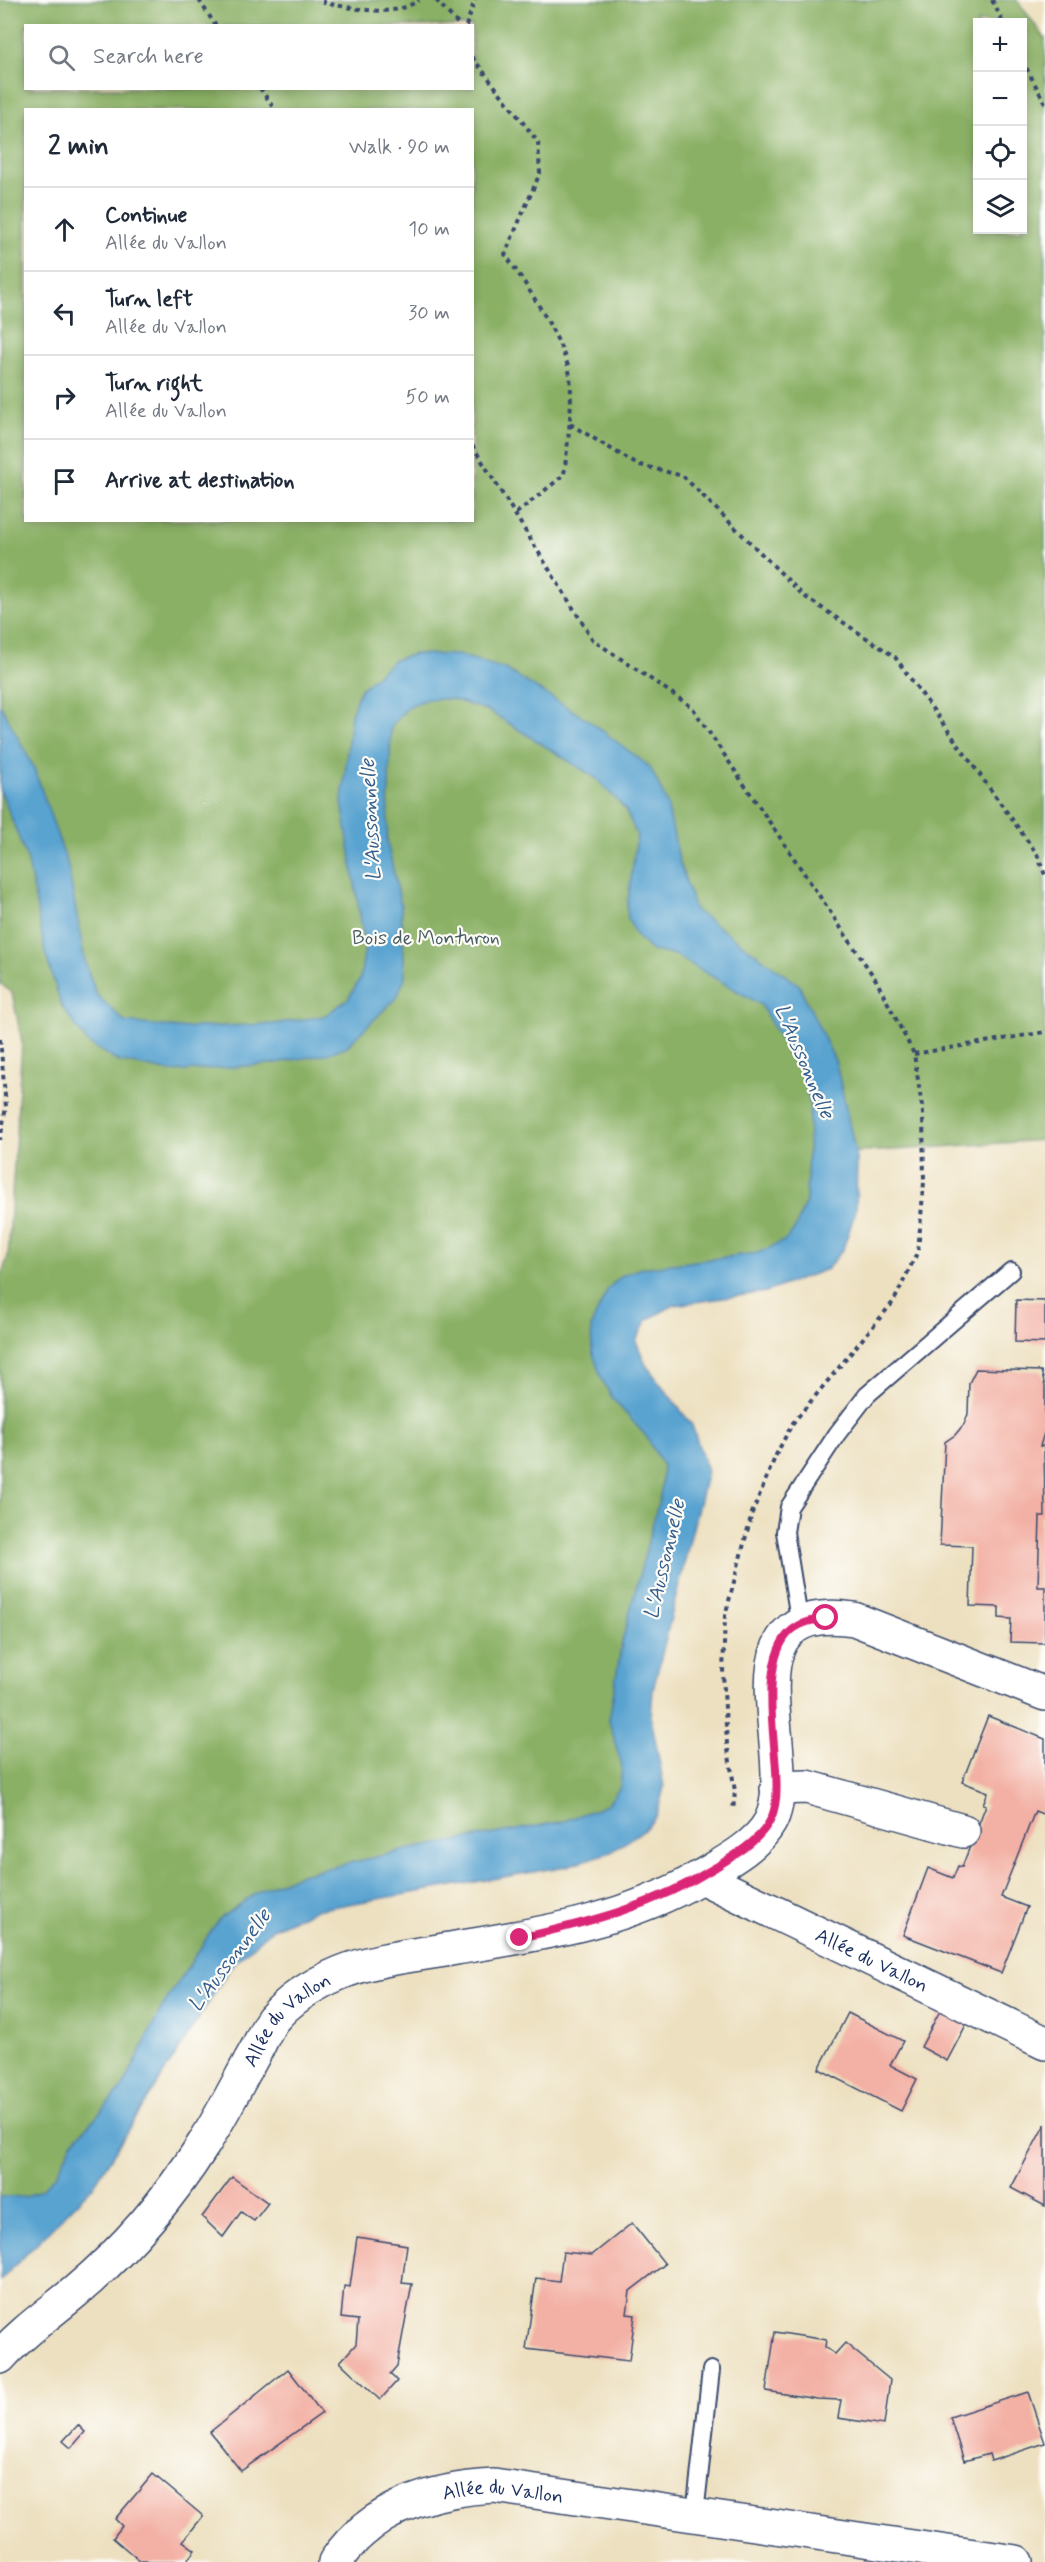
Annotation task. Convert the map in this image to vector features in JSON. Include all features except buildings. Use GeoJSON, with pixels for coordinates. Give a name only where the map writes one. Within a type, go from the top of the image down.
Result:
{"type":"FeatureCollection","features":[{"type":"Feature","properties":{"kind":"street"},"geometry":{"type":"LineString","coordinates":[[807,1623],[833,1617],[854,1619],[1045,1694]]}},
{"type":"Feature","properties":{"kind":"street","name":"Allée du Vallon"},"geometry":{"type":"LineString","coordinates":[[0,2356],[22,2333],[76,2292],[143,2229],[203,2145],[273,2020],[298,1997],[339,1974],[381,1960],[520,1938],[600,1920],[650,1902],[701,1877],[729,1859],[770,1822],[777,1788],[773,1666],[782,1643],[790,1631],[807,1623]]}},
{"type":"Feature","properties":{"kind":"street"},"geometry":{"type":"LineString","coordinates":[[777,1788],[807,1787],[963,1831]]}},
{"type":"Feature","properties":{"kind":"street","name":"Allée du Vallon"},"geometry":{"type":"LineString","coordinates":[[701,1877],[1045,2043]]}},
{"type":"Feature","properties":{"kind":"street","name":"Allée du Vallon"},"geometry":{"type":"LineString","coordinates":[[335,2562],[347,2545],[363,2529],[399,2507],[447,2491],[494,2486],[695,2514],[951,2558],[1016,2562]]}},
{"type":"Feature","properties":{"kind":"lane"},"geometry":{"type":"LineString","coordinates":[[807,1623],[785,1532],[789,1507],[837,1434],[867,1395],[1011,1271]]}},
{"type":"Feature","properties":{"kind":"lane"},"geometry":{"type":"LineString","coordinates":[[695,2514],[711,2370]]}},
{"type":"Feature","properties":{"kind":"path"},"geometry":{"type":"LineString","coordinates":[[199,0],[215,24]]}},
{"type":"Feature","properties":{"kind":"path"},"geometry":{"type":"LineString","coordinates":[[324,0],[324,3],[374,11],[404,8],[419,0]]}},
{"type":"Feature","properties":{"kind":"path"},"geometry":{"type":"LineString","coordinates":[[436,0],[458,24]]}},
{"type":"Feature","properties":{"kind":"path"},"geometry":{"type":"LineString","coordinates":[[467,24],[475,0]]}},
{"type":"Feature","properties":{"kind":"path"},"geometry":{"type":"LineString","coordinates":[[992,0],[1002,18]]}},
{"type":"Feature","properties":{"kind":"path"},"geometry":{"type":"LineString","coordinates":[[474,60],[538,142],[540,173],[505,254],[529,289],[568,365],[570,424],[564,475],[514,515]]}},
{"type":"Feature","properties":{"kind":"path"},"geometry":{"type":"LineString","coordinates":[[1027,68],[1045,103]]}},
{"type":"Feature","properties":{"kind":"path"},"geometry":{"type":"LineString","coordinates":[[261,90],[274,108]]}},
{"type":"Feature","properties":{"kind":"path"},"geometry":{"type":"LineString","coordinates":[[570,424],[636,464],[683,476],[804,596],[895,657],[1037,854],[1045,875]]}},
{"type":"Feature","properties":{"kind":"path"},"geometry":{"type":"LineString","coordinates":[[474,448],[593,640],[692,707],[876,980],[914,1054],[923,1124],[924,1182],[918,1251],[894,1301],[792,1424],[776,1455],[752,1513],[725,1616],[723,1673],[727,1744],[735,1791],[729,1859]]}},
{"type":"Feature","properties":{"kind":"path"},"geometry":{"type":"LineString","coordinates":[[914,1054],[1045,1032]]}},
{"type":"Feature","properties":{"kind":"path"},"geometry":{"type":"LineString","coordinates":[[0,1040],[6,1107],[0,1140]]}},
{"type":"Feature","properties":{"kind":"green space","name":"Bois de Monturon"},"geometry":{"type":"Polygon","coordinates":[[[0,0],[1017,0],[1045,38],[1045,1140],[833,1154],[797,1264],[665,1278],[608,1329],[674,1436],[654,1601],[636,1810],[267,1905],[74,2171],[0,2222],[0,1280],[8,1256],[22,1042],[12,993],[0,983],[0,0]]]}},
{"type":"Feature","properties":{"kind":"water","name":"L'Aussonnelle"},"geometry":{"type":"Polygon","coordinates":[[[415,654],[459,655],[505,669],[588,720],[650,767],[667,803],[679,860],[695,910],[799,985],[836,1063],[857,1159],[856,1210],[843,1249],[827,1269],[766,1292],[674,1305],[647,1320],[636,1341],[646,1365],[692,1425],[707,1471],[653,1690],[651,1717],[664,1787],[657,1815],[645,1829],[611,1852],[567,1866],[315,1910],[272,1929],[232,1965],[94,2185],[0,2281],[0,2197],[26,2197],[42,2189],[57,2174],[72,2143],[123,2087],[162,2007],[219,1919],[261,1890],[301,1874],[411,1849],[565,1821],[608,1804],[620,1787],[622,1766],[609,1721],[622,1642],[661,1492],[663,1466],[646,1436],[613,1399],[602,1380],[592,1351],[591,1326],[608,1289],[621,1276],[642,1268],[758,1253],[786,1240],[796,1227],[806,1201],[810,1103],[805,1082],[760,1004],[675,955],[652,951],[637,937],[628,919],[627,908],[637,835],[625,809],[596,778],[489,711],[452,699],[427,699],[408,707],[391,726],[387,842],[401,905],[405,977],[397,997],[347,1046],[327,1054],[270,1064],[172,1072],[117,1061],[88,1043],[61,1005],[45,952],[28,861],[0,789],[0,704],[34,768],[68,866],[85,962],[96,994],[125,1022],[178,1028],[273,1024],[324,1016],[348,999],[360,979],[365,947],[342,802],[351,714],[360,690],[394,660],[415,654]]]}},
{"type":"Feature","properties":{"kind":"route"},"geometry":{"type":"LineString","coordinates":[[520,1938],[600,1920],[650,1902],[701,1877],[729,1859],[761,1833],[770,1822],[776,1798],[772,1681],[776,1654],[790,1631],[814,1620],[826,1618]]}}]}
